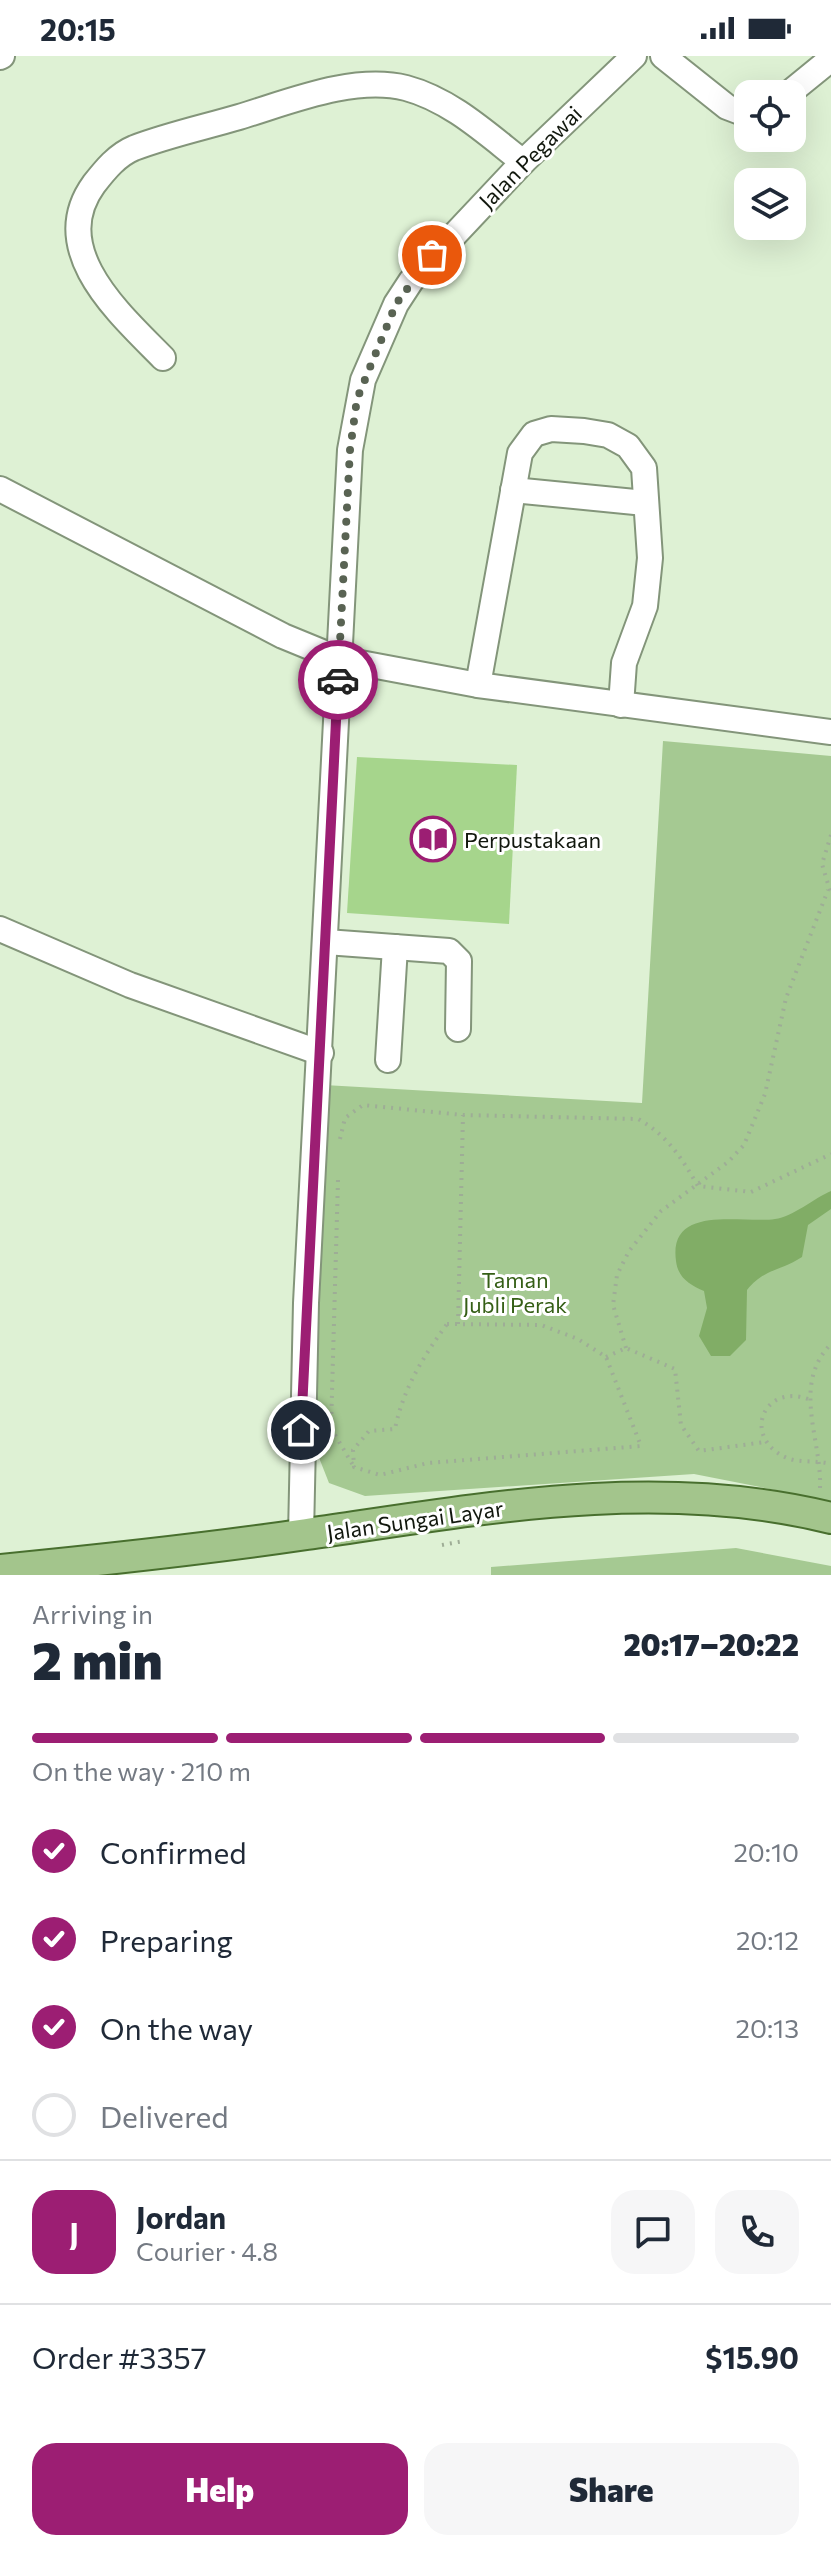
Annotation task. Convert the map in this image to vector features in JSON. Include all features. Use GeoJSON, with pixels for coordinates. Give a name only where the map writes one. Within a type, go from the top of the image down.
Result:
{"type":"FeatureCollection","features":[{"type":"Feature","properties":{"kind":"main road","name":"Jalan Sungai Layar"},"geometry":{"type":"LineString","coordinates":[[0,1570],[301,1535],[498,1508],[620,1498],[745,1503],[825,1516]]}},
{"type":"Feature","properties":{"kind":"street","name":"Jalan Pegawai"},"geometry":{"type":"LineString","coordinates":[[301,1535],[302,1414],[339,659],[351,437],[363,380],[396,304],[411,281],[523,162],[634,56]]}},
{"type":"Feature","properties":{"kind":"street"},"geometry":{"type":"LineString","coordinates":[[663,56],[734,110]]}},
{"type":"Feature","properties":{"kind":"street"},"geometry":{"type":"LineString","coordinates":[[805,80],[831,59]]}},
{"type":"Feature","properties":{"kind":"street"},"geometry":{"type":"LineString","coordinates":[[163,358],[94,283],[81,251],[79,223],[84,199],[106,167],[131,149],[309,96],[377,87],[405,88],[454,108],[523,162]]}},
{"type":"Feature","properties":{"kind":"street"},"geometry":{"type":"LineString","coordinates":[[478,685],[520,453],[526,440],[551,429],[584,431],[608,435],[628,446],[644,468],[650,558],[645,606],[627,646],[621,705]]}},
{"type":"Feature","properties":{"kind":"street"},"geometry":{"type":"LineString","coordinates":[[0,489],[283,636],[339,659],[478,685],[831,732]]}},
{"type":"Feature","properties":{"kind":"street"},"geometry":{"type":"LineString","coordinates":[[513,490],[645,503]]}},
{"type":"Feature","properties":{"kind":"street"},"geometry":{"type":"LineString","coordinates":[[0,929],[130,985],[321,1053]]}},
{"type":"Feature","properties":{"kind":"street"},"geometry":{"type":"LineString","coordinates":[[326,942],[449,951],[459,961],[458,1029]]}},
{"type":"Feature","properties":{"kind":"street"},"geometry":{"type":"LineString","coordinates":[[388,1060],[395,947]]}},
{"type":"Feature","properties":{"kind":"path"},"geometry":{"type":"LineString","coordinates":[[626,1348],[613,1305],[617,1275],[629,1251],[654,1219],[698,1186],[744,1145],[765,1094],[786,998],[829,892],[822,864],[831,835]]}},
{"type":"Feature","properties":{"kind":"path"},"geometry":{"type":"LineString","coordinates":[[339,1153],[345,1118],[363,1105],[463,1115],[638,1119],[660,1131],[680,1154],[698,1186]]}},
{"type":"Feature","properties":{"kind":"path"},"geometry":{"type":"LineString","coordinates":[[458,1324],[463,1115]]}},
{"type":"Feature","properties":{"kind":"path"},"geometry":{"type":"LineString","coordinates":[[698,1186],[751,1192],[831,1154]]}},
{"type":"Feature","properties":{"kind":"path"},"geometry":{"type":"LineString","coordinates":[[339,1168],[331,1428],[354,1467],[380,1475],[428,1463],[641,1446],[606,1357],[578,1339],[541,1325],[447,1324],[423,1358],[400,1405],[395,1429],[369,1431],[353,1450],[354,1467]]}},
{"type":"Feature","properties":{"kind":"path"},"geometry":{"type":"LineString","coordinates":[[825,1516],[821,1461],[808,1399],[813,1369],[831,1344]]}},
{"type":"Feature","properties":{"kind":"path"},"geometry":{"type":"LineString","coordinates":[[606,1357],[626,1348],[675,1369],[681,1425],[699,1451],[765,1442]]}},
{"type":"Feature","properties":{"kind":"path"},"geometry":{"type":"LineString","coordinates":[[808,1399],[791,1396],[769,1406],[760,1429],[765,1442],[788,1459],[831,1464]]}},
{"type":"Feature","properties":{"kind":"path"},"geometry":{"type":"LineString","coordinates":[[442,1545],[471,1539]]}},
{"type":"Feature","properties":{"kind":"green space","name":"Taman Jubli Perak"},"geometry":{"type":"Polygon","coordinates":[[[663,741],[831,756],[831,1501],[694,1474],[365,1496],[329,1483],[314,1445],[324,1085],[642,1103],[663,741]]]}},
{"type":"Feature","properties":{"kind":"green space"},"geometry":{"type":"Polygon","coordinates":[[[736,1548],[831,1566],[831,1575],[491,1575],[491,1567],[736,1548]]]}},
{"type":"Feature","properties":{"kind":"shaded area"},"geometry":{"type":"Polygon","coordinates":[[[831,1191],[831,1209],[808,1225],[802,1257],[766,1274],[747,1290],[746,1340],[730,1356],[711,1356],[699,1336],[707,1308],[704,1291],[686,1280],[677,1267],[677,1243],[684,1231],[710,1220],[782,1218],[831,1191]]]}},
{"type":"Feature","properties":{"kind":"building","name":"Perpustakaan"},"geometry":{"type":"Polygon","coordinates":[[[357,757],[517,765],[509,924],[347,913],[357,757]]]}},
{"type":"Feature","properties":{"kind":"way so far"},"geometry":{"type":"LineString","coordinates":[[338,680],[350,450],[357,399],[374,351],[396,304],[432,255]]}},
{"type":"Feature","properties":{"kind":"place","name":"Perpustakaan"},"geometry":{"type":"Point","coordinates":[433,839]}},
{"type":"Feature","properties":{"kind":"route"},"geometry":{"type":"LineString","coordinates":[[301,1430],[338,680]]}}]}
